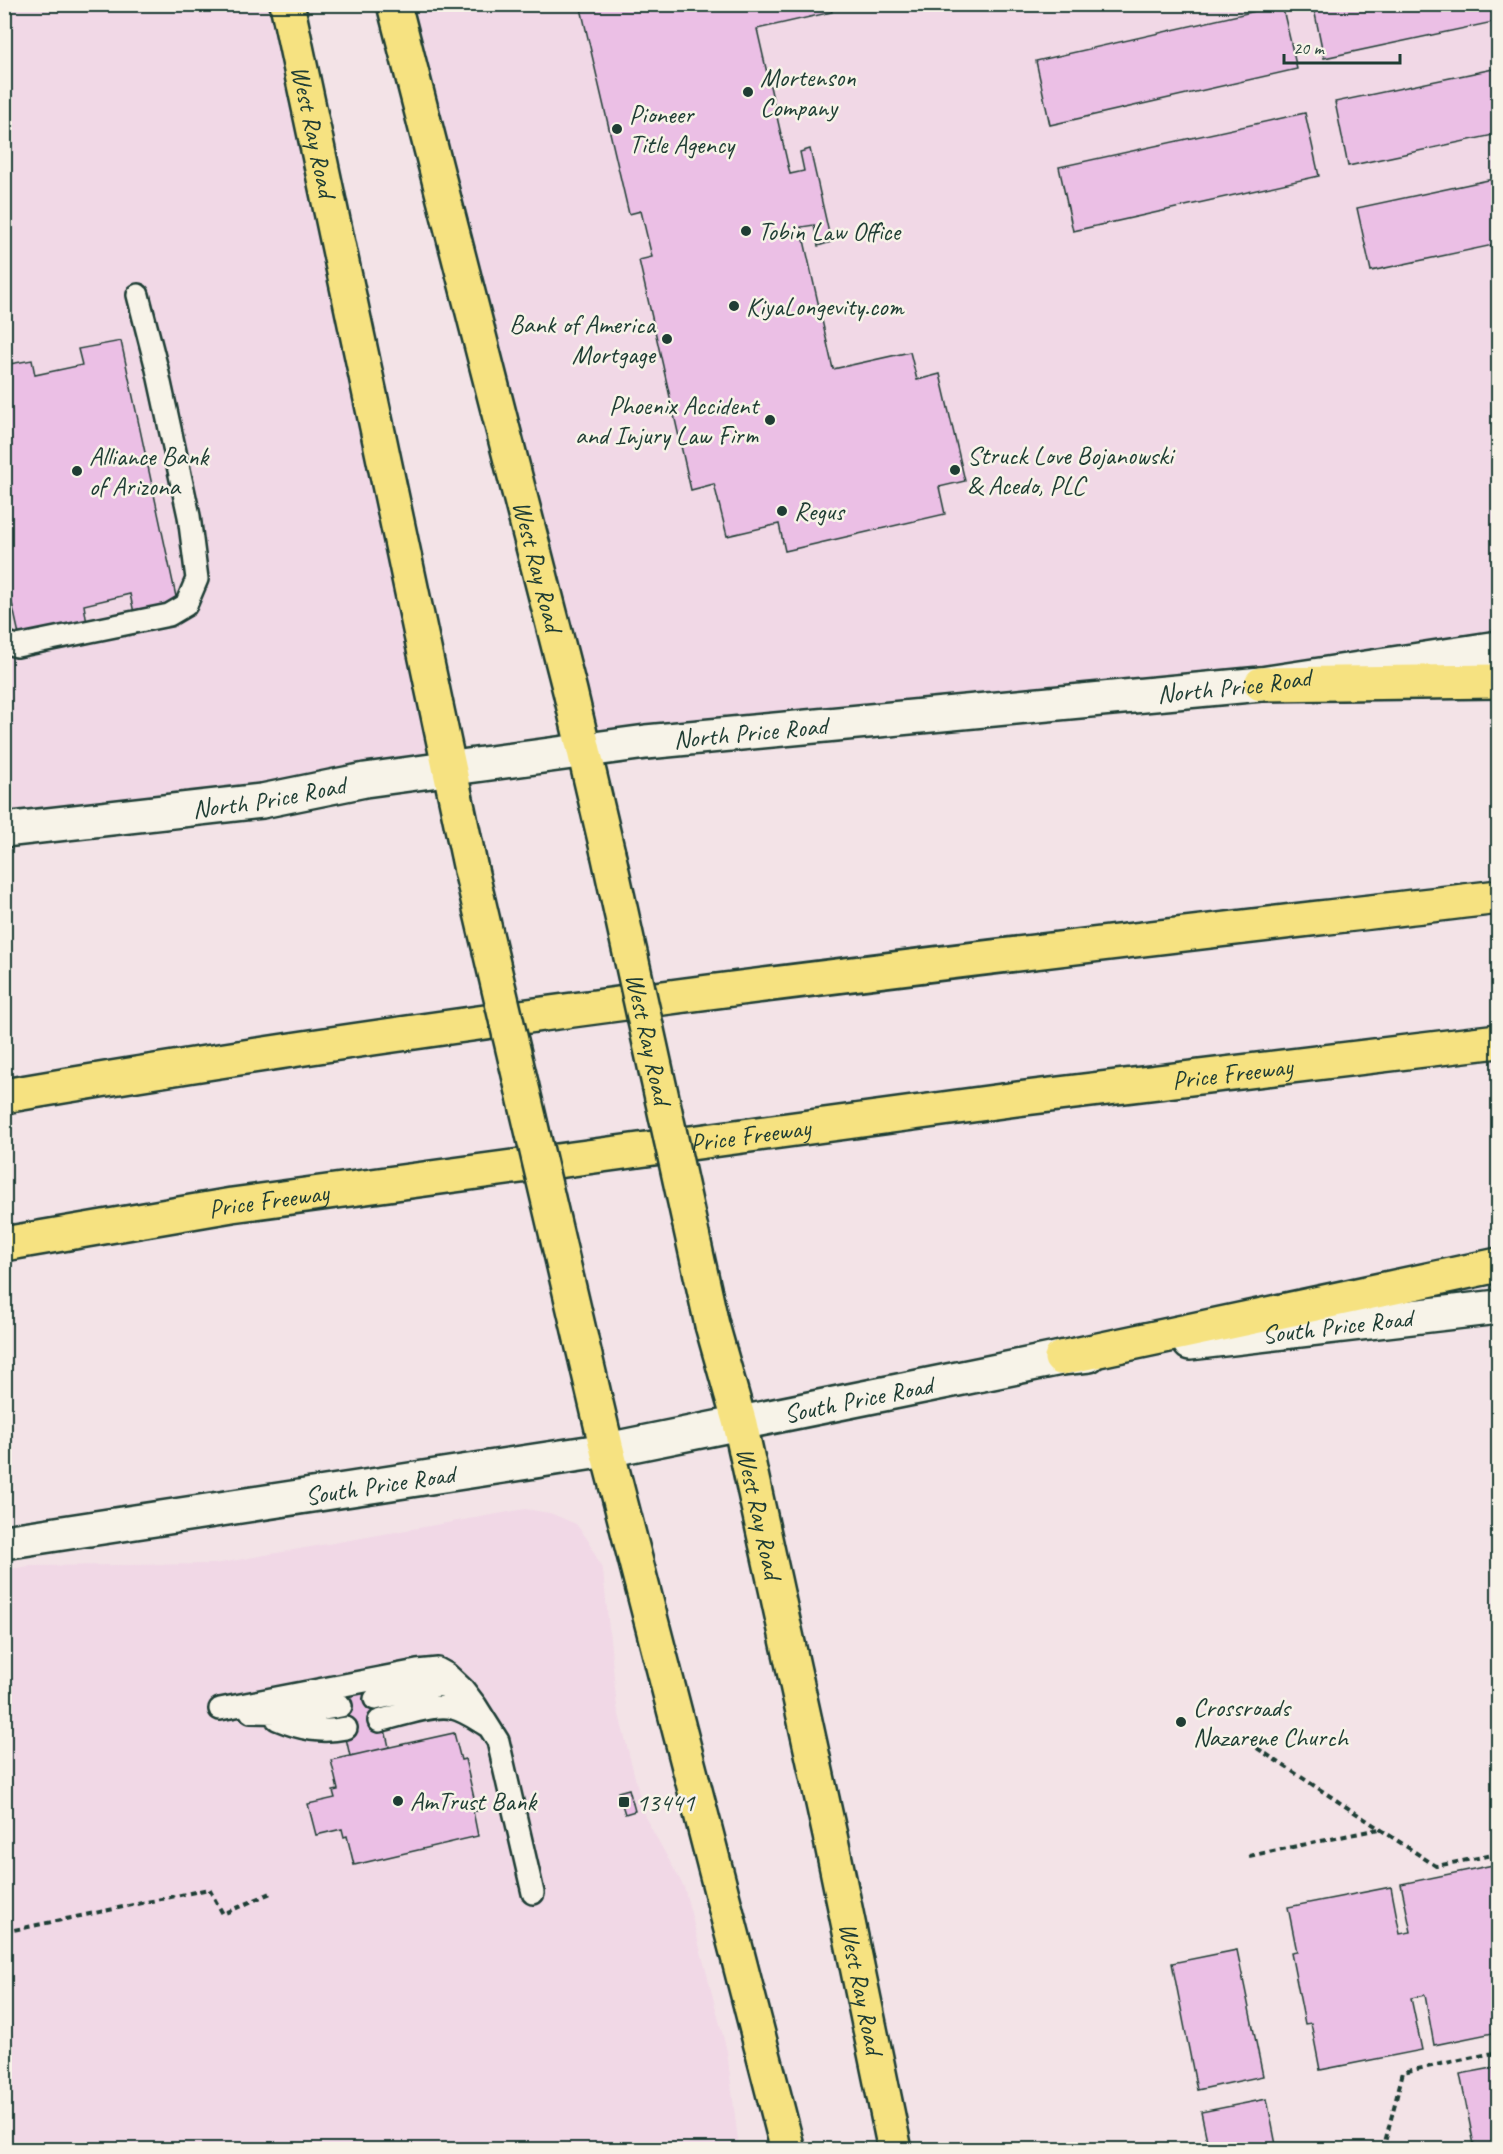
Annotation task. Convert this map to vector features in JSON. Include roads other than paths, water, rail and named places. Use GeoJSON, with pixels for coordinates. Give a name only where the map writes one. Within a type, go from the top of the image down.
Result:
{"type":"FeatureCollection","features":[{"type":"Feature","properties":{"kind":"main road","name":"West Ray Road"},"geometry":{"type":"LineString","coordinates":[[287,4],[471,870],[607,1450],[788,2150]]}},
{"type":"Feature","properties":{"kind":"main road","name":"West Ray Road"},"geometry":{"type":"LineString","coordinates":[[394,4],[585,750],[712,1325],[741,1424],[836,1862],[895,2150]]}},
{"type":"Feature","properties":{"kind":"main road","name":"North Price Road"},"geometry":{"type":"LineString","coordinates":[[4,830],[262,801],[365,780],[646,742],[1261,684],[1498,648]]}},
{"type":"Feature","properties":{"kind":"main road"},"geometry":{"type":"LineString","coordinates":[[1261,684],[1498,681]]}},
{"type":"Feature","properties":{"kind":"main road"},"geometry":{"type":"LineString","coordinates":[[4,1096],[518,1016],[1498,897]]}},
{"type":"Feature","properties":{"kind":"main road","name":"Price Freeway"},"geometry":{"type":"LineString","coordinates":[[4,1244],[232,1205],[1017,1098],[1498,1041]]}},
{"type":"Feature","properties":{"kind":"main road"},"geometry":{"type":"LineString","coordinates":[[1061,1358],[1498,1265]]}},
{"type":"Feature","properties":{"kind":"main road","name":"South Price Road"},"geometry":{"type":"LineString","coordinates":[[4,1542],[607,1450],[1061,1358],[1498,1307]]}},
{"type":"Feature","properties":{"kind":"lane"},"geometry":{"type":"LineString","coordinates":[[4,642],[16,646],[169,615],[186,605],[197,579],[189,516],[157,369],[138,296]]}},
{"type":"Feature","properties":{"kind":"lane"},"geometry":{"type":"LineString","coordinates":[[341,1706],[302,1713],[264,1713],[220,1709],[417,1671],[438,1669],[447,1674],[476,1706],[498,1741],[533,1893]]}},
{"type":"Feature","properties":{"kind":"lane"},"geometry":{"type":"LineString","coordinates":[[375,1699],[440,1685],[456,1690],[476,1706]]}},
{"type":"Feature","properties":{"kind":"lane"},"geometry":{"type":"LineString","coordinates":[[380,1720],[450,1707],[463,1711],[489,1727]]}},
{"type":"Feature","properties":{"kind":"lane"},"geometry":{"type":"LineString","coordinates":[[264,1713],[289,1724],[310,1729],[328,1732],[346,1728]]}},
{"type":"Feature","properties":{"kind":"place","name":"Mortenson Company"},"geometry":{"type":"Point","coordinates":[748,92]}},
{"type":"Feature","properties":{"kind":"place","name":"Pioneer Title Agency"},"geometry":{"type":"Point","coordinates":[617,129]}},
{"type":"Feature","properties":{"kind":"place","name":"Tobin Law Office"},"geometry":{"type":"Point","coordinates":[746,231]}},
{"type":"Feature","properties":{"kind":"place","name":"KiyaLongevity.com"},"geometry":{"type":"Point","coordinates":[734,306]}},
{"type":"Feature","properties":{"kind":"place","name":"Bank of America Mortgage"},"geometry":{"type":"Point","coordinates":[667,339]}},
{"type":"Feature","properties":{"kind":"place","name":"Phoenix Accident and Injury Law Firm"},"geometry":{"type":"Point","coordinates":[770,420]}},
{"type":"Feature","properties":{"kind":"place","name":"Struck Love Bojanowski & Acedo, PLC"},"geometry":{"type":"Point","coordinates":[955,470]}},
{"type":"Feature","properties":{"kind":"place","name":"Alliance Bank of Arizona"},"geometry":{"type":"Point","coordinates":[77,471]}},
{"type":"Feature","properties":{"kind":"place","name":"Regus"},"geometry":{"type":"Point","coordinates":[782,511]}},
{"type":"Feature","properties":{"kind":"place","name":"Crossroads Nazarene Church"},"geometry":{"type":"Point","coordinates":[1181,1722]}},
{"type":"Feature","properties":{"kind":"place","name":"AmTrust Bank"},"geometry":{"type":"Point","coordinates":[398,1801]}},
{"type":"Feature","properties":{"kind":"place","name":"13441"},"geometry":{"type":"Point","coordinates":[624,1802]}}]}
